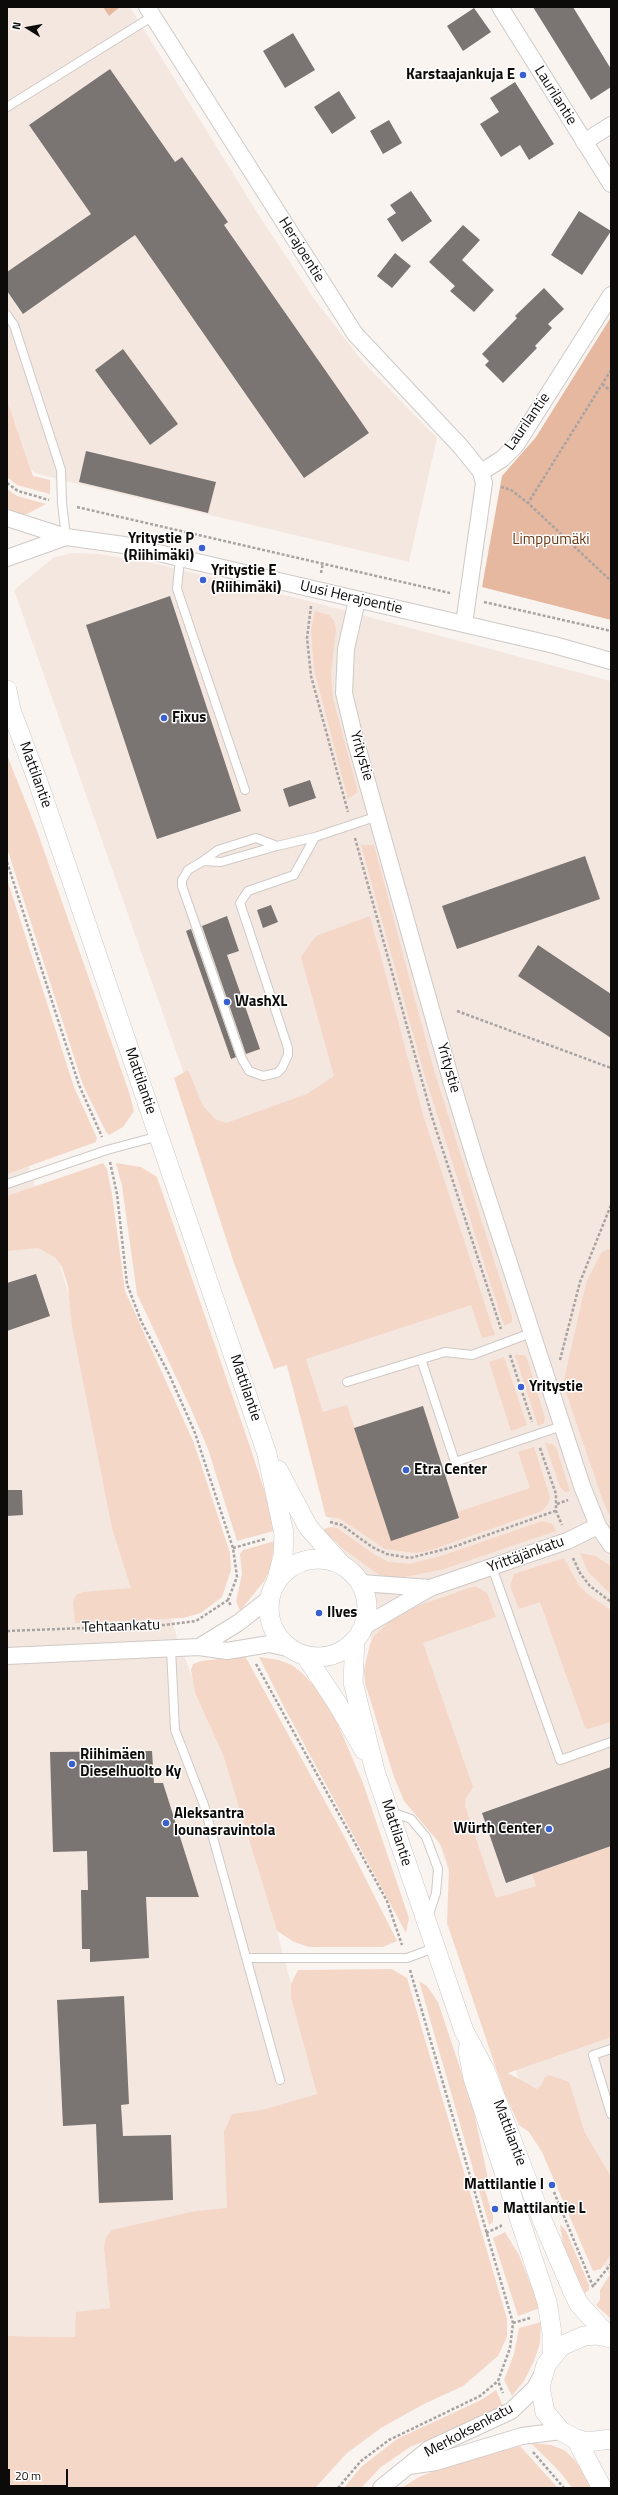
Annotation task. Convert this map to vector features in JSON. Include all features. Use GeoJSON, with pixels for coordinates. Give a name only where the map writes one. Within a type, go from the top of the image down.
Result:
{"type":"FeatureCollection","features":[{"type":"Feature","properties":{"kind":"street","name":"Laurilantie"},"geometry":{"type":"LineString","coordinates":[[500,7],[611,184]]}},
{"type":"Feature","properties":{"kind":"street","name":"Herajoentie"},"geometry":{"type":"LineString","coordinates":[[150,12],[355,334],[462,448],[483,478]]}},
{"type":"Feature","properties":{"kind":"street"},"geometry":{"type":"LineString","coordinates":[[584,142],[611,125]]}},
{"type":"Feature","properties":{"kind":"street","name":"Laurilantie"},"geometry":{"type":"LineString","coordinates":[[483,478],[516,445],[611,295]]}},
{"type":"Feature","properties":{"kind":"street"},"geometry":{"type":"LineString","coordinates":[[464,624],[469,598],[483,478]]}},
{"type":"Feature","properties":{"kind":"street","name":"Uusi Herajoentie"},"geometry":{"type":"LineString","coordinates":[[7,518],[66,537],[102,541],[180,558],[316,591],[554,645],[611,662]]}},
{"type":"Feature","properties":{"kind":"street","name":"Uusi Herajoentie"},"geometry":{"type":"LineString","coordinates":[[7,558],[66,537]]}},
{"type":"Feature","properties":{"kind":"street","name":"Yritystie"},"geometry":{"type":"LineString","coordinates":[[357,600],[346,650],[344,693],[451,1080],[531,1333],[562,1426],[598,1526]]}},
{"type":"Feature","properties":{"kind":"street","name":"Mattilantie"},"geometry":{"type":"LineString","coordinates":[[7,690],[9,706],[40,786],[267,1454],[284,1534],[283,1556],[273,1591]]}},
{"type":"Feature","properties":{"kind":"street","name":"Mattilantie"},"geometry":{"type":"LineString","coordinates":[[267,1454],[308,1527],[341,1564]]}},
{"type":"Feature","properties":{"kind":"street"},"geometry":{"type":"LineString","coordinates":[[598,1526],[611,1545]]}},
{"type":"Feature","properties":{"kind":"street","name":"Yrittäjänkatu"},"geometry":{"type":"LineString","coordinates":[[359,1634],[430,1588],[567,1541],[598,1526]]}},
{"type":"Feature","properties":{"kind":"street"},"geometry":{"type":"LineString","coordinates":[[315,1559],[328,1560],[341,1564],[352,1572],[361,1583],[366,1598],[367,1613],[359,1634],[345,1649],[332,1655],[319,1657],[299,1652],[281,1639],[273,1627],[270,1613],[273,1591],[287,1570],[301,1562],[315,1559]]}},
{"type":"Feature","properties":{"kind":"street","name":"Yrittäjänkatu"},"geometry":{"type":"LineString","coordinates":[[361,1583],[430,1588]]}},
{"type":"Feature","properties":{"kind":"street","name":"Tehtaankatu"},"geometry":{"type":"LineString","coordinates":[[199,1647],[238,1623],[273,1591]]}},
{"type":"Feature","properties":{"kind":"street","name":"Mattilantie"},"geometry":{"type":"LineString","coordinates":[[359,1634],[353,1682],[375,1771],[434,1948],[464,2031],[485,2070],[543,2222],[573,2292],[590,2318],[610,2338]]}},
{"type":"Feature","properties":{"kind":"street","name":"Tehtaankatu"},"geometry":{"type":"LineString","coordinates":[[7,1656],[199,1647],[227,1651],[269,1644],[299,1652]]}},
{"type":"Feature","properties":{"kind":"street","name":"Mattilantie"},"geometry":{"type":"LineString","coordinates":[[299,1652],[337,1703],[375,1771]]}},
{"type":"Feature","properties":{"kind":"street","name":"Mattilantie"},"geometry":{"type":"LineString","coordinates":[[464,2031],[473,2078],[548,2302],[552,2333],[552,2355]]}},
{"type":"Feature","properties":{"kind":"street"},"geometry":{"type":"LineString","coordinates":[[602,2488],[568,2435],[545,2412],[540,2388],[542,2375],[552,2355],[561,2346],[584,2336],[610,2338]]}},
{"type":"Feature","properties":{"kind":"street","name":"Merkoksenkatu"},"geometry":{"type":"LineString","coordinates":[[381,2488],[430,2448],[511,2411],[535,2388],[542,2375]]}},
{"type":"Feature","properties":{"kind":"street"},"geometry":{"type":"LineString","coordinates":[[568,2435],[599,2442],[611,2439]]}},
{"type":"Feature","properties":{"kind":"street","name":"Merkoksenkatu"},"geometry":{"type":"LineString","coordinates":[[409,2466],[436,2462],[522,2436],[568,2435]]}},
{"type":"Feature","properties":{"kind":"lane"},"geometry":{"type":"LineString","coordinates":[[7,107],[150,12]]}},
{"type":"Feature","properties":{"kind":"lane"},"geometry":{"type":"LineString","coordinates":[[7,315],[14,325],[61,470],[62,503],[66,537]]}},
{"type":"Feature","properties":{"kind":"lane"},"geometry":{"type":"LineString","coordinates":[[180,558],[177,589],[245,790]]}},
{"type":"Feature","properties":{"kind":"lane"},"geometry":{"type":"LineString","coordinates":[[203,861],[221,862],[315,837],[378,816]]}},
{"type":"Feature","properties":{"kind":"lane"},"geometry":{"type":"LineString","coordinates":[[277,846],[256,838],[218,850],[184,874],[182,886],[245,1065],[256,1074],[270,1075],[277,1073],[286,1062],[288,1048],[241,909],[241,898],[248,891],[294,875],[315,837]]}},
{"type":"Feature","properties":{"kind":"lane"},"geometry":{"type":"LineString","coordinates":[[7,1184],[107,1150],[159,1136]]}},
{"type":"Feature","properties":{"kind":"lane"},"geometry":{"type":"LineString","coordinates":[[347,1382],[445,1352],[472,1355],[506,1344],[531,1333]]}},
{"type":"Feature","properties":{"kind":"lane"},"geometry":{"type":"LineString","coordinates":[[421,1359],[455,1462],[562,1426]]}},
{"type":"Feature","properties":{"kind":"lane"},"geometry":{"type":"LineString","coordinates":[[492,1567],[560,1760],[611,1742]]}},
{"type":"Feature","properties":{"kind":"lane"},"geometry":{"type":"LineString","coordinates":[[171,1649],[176,1730],[204,1805],[280,2080]]}},
{"type":"Feature","properties":{"kind":"lane"},"geometry":{"type":"LineString","coordinates":[[388,1811],[411,1819],[426,1837],[438,1869],[436,1893],[426,1924]]}},
{"type":"Feature","properties":{"kind":"lane"},"geometry":{"type":"LineString","coordinates":[[247,1958],[407,1958],[434,1948]]}},
{"type":"Feature","properties":{"kind":"lane"},"geometry":{"type":"LineString","coordinates":[[611,2049],[593,2055],[611,2114]]}},
{"type":"Feature","properties":{"kind":"path"},"geometry":{"type":"LineString","coordinates":[[528,503],[611,370]]}},
{"type":"Feature","properties":{"kind":"path"},"geometry":{"type":"LineString","coordinates":[[602,384],[611,391]]}},
{"type":"Feature","properties":{"kind":"path"},"geometry":{"type":"LineString","coordinates":[[483,478],[511,490],[528,503],[611,581]]}},
{"type":"Feature","properties":{"kind":"path"},"geometry":{"type":"LineString","coordinates":[[7,483],[18,492],[62,503],[611,631]]}},
{"type":"Feature","properties":{"kind":"path"},"geometry":{"type":"LineString","coordinates":[[323,563],[308,618],[310,668],[351,824],[432,1117],[556,1494],[556,1511],[567,1541],[580,1573],[590,1586],[611,1602]]}},
{"type":"Feature","properties":{"kind":"path"},"geometry":{"type":"LineString","coordinates":[[7,862],[79,1085],[107,1150],[117,1194],[127,1284],[141,1321],[169,1374],[195,1433],[233,1548],[238,1577],[228,1600],[238,1623]]}},
{"type":"Feature","properties":{"kind":"path"},"geometry":{"type":"LineString","coordinates":[[457,1011],[611,1068]]}},
{"type":"Feature","properties":{"kind":"path"},"geometry":{"type":"LineString","coordinates":[[555,1363],[560,1362],[580,1282],[611,1205]]}},
{"type":"Feature","properties":{"kind":"path"},"geometry":{"type":"LineString","coordinates":[[308,1527],[333,1522],[372,1547],[387,1554],[410,1558],[453,1547],[556,1511]]}},
{"type":"Feature","properties":{"kind":"path"},"geometry":{"type":"LineString","coordinates":[[233,1548],[284,1534]]}},
{"type":"Feature","properties":{"kind":"path","name":"Tehtaankatu"},"geometry":{"type":"LineString","coordinates":[[7,1631],[164,1625],[196,1621],[228,1600]]}},
{"type":"Feature","properties":{"kind":"path"},"geometry":{"type":"LineString","coordinates":[[248,1647],[298,1744],[387,1901],[407,1958],[486,2233],[514,2323],[510,2348],[498,2381],[480,2396],[389,2440],[361,2461],[338,2488]]}},
{"type":"Feature","properties":{"kind":"path"},"geometry":{"type":"LineString","coordinates":[[486,2233],[501,2226],[499,2221]]}},
{"type":"Feature","properties":{"kind":"path"},"geometry":{"type":"LineString","coordinates":[[594,2285],[611,2264]]}},
{"type":"Feature","properties":{"kind":"path"},"geometry":{"type":"LineString","coordinates":[[498,2381],[511,2411]]}},
{"type":"Feature","properties":{"kind":"path"},"geometry":{"type":"LineString","coordinates":[[522,2436],[526,2444],[564,2488]]}},
{"type":"Feature","properties":{"kind":"shaded area"},"geometry":{"type":"Polygon","coordinates":[[[7,7],[103,7],[109,16],[120,7],[130,7],[260,217],[315,300],[363,362],[437,438],[409,562],[49,477],[35,473],[31,469],[7,400],[7,7]]]}},
{"type":"Feature","properties":{"kind":"shaded area"},"geometry":{"type":"Polygon","coordinates":[[[7,400],[33,476],[50,480],[50,494],[17,485],[7,477],[7,400]]]}},
{"type":"Feature","properties":{"kind":"shaded area"},"geometry":{"type":"Polygon","coordinates":[[[7,489],[17,496],[46,504],[25,515],[13,511],[7,508],[7,489]]]}},
{"type":"Feature","properties":{"kind":"shaded area"},"geometry":{"type":"Polygon","coordinates":[[[71,553],[100,554],[153,563],[305,600],[611,681],[611,2279],[535,2128],[329,1515],[286,1364],[14,590],[53,558],[71,553]]]}},
{"type":"Feature","properties":{"kind":"shaded area"},"geometry":{"type":"Polygon","coordinates":[[[315,611],[329,615],[334,621],[336,629],[331,674],[333,698],[358,792],[348,799],[314,670],[311,630],[315,611]]]}},
{"type":"Feature","properties":{"kind":"shaded area"},"geometry":{"type":"Polygon","coordinates":[[[7,755],[36,828],[129,1092],[134,1111],[123,1127],[109,1135],[106,1132],[83,1085],[7,848],[7,755]]]}},
{"type":"Feature","properties":{"kind":"shaded area"},"geometry":{"type":"Polygon","coordinates":[[[361,845],[374,845],[433,1067],[512,1317],[512,1322],[504,1326],[423,1070],[361,845]]]}},
{"type":"Feature","properties":{"kind":"shaded area"},"geometry":{"type":"Polygon","coordinates":[[[7,879],[74,1087],[97,1138],[96,1142],[7,1174],[7,879]]]}},
{"type":"Feature","properties":{"kind":"shaded area"},"geometry":{"type":"Polygon","coordinates":[[[370,916],[423,1115],[495,1335],[482,1338],[471,1305],[306,1359],[323,1412],[347,1405],[391,1540],[459,1519],[457,1512],[530,1488],[518,1452],[534,1447],[550,1497],[548,1504],[542,1511],[428,1551],[415,1553],[385,1549],[339,1518],[326,1517],[287,1365],[274,1369],[234,1263],[174,1078],[188,1070],[203,1106],[215,1119],[226,1123],[307,1094],[334,1076],[301,957],[316,936],[370,916]]]}},
{"type":"Feature","properties":{"kind":"shaded area"},"geometry":{"type":"Polygon","coordinates":[[[7,1098],[177,1637],[192,1677],[195,1693],[223,1755],[277,1931],[291,1984],[291,1998],[384,2341],[7,2336],[7,1098]]]}},
{"type":"Feature","properties":{"kind":"shaded area"},"geometry":{"type":"Polygon","coordinates":[[[103,1163],[107,1169],[112,1194],[125,1291],[194,1443],[230,1553],[231,1570],[222,1597],[201,1613],[183,1618],[75,1623],[73,1602],[76,1595],[83,1592],[131,1588],[112,1528],[72,1326],[68,1286],[62,1267],[55,1257],[38,1248],[7,1251],[7,1196],[103,1163]]]}},
{"type":"Feature","properties":{"kind":"shaded area"},"geometry":{"type":"Polygon","coordinates":[[[116,1163],[141,1167],[157,1177],[272,1513],[274,1531],[237,1541],[208,1449],[191,1409],[137,1294],[122,1186],[116,1163]]]}},
{"type":"Feature","properties":{"kind":"shaded area"},"geometry":{"type":"Polygon","coordinates":[[[611,1248],[611,1518],[603,1501],[563,1384],[586,1283],[601,1253],[611,1248]]]}},
{"type":"Feature","properties":{"kind":"shaded area"},"geometry":{"type":"Polygon","coordinates":[[[515,1355],[525,1355],[528,1361],[545,1418],[544,1423],[538,1426],[515,1355]]]}},
{"type":"Feature","properties":{"kind":"shaded area"},"geometry":{"type":"Polygon","coordinates":[[[504,1357],[527,1425],[511,1431],[489,1362],[504,1357]]]}},
{"type":"Feature","properties":{"kind":"shaded area"},"geometry":{"type":"Polygon","coordinates":[[[545,1443],[552,1444],[556,1447],[570,1491],[565,1492],[560,1487],[545,1443]]]}},
{"type":"Feature","properties":{"kind":"shaded area"},"geometry":{"type":"Polygon","coordinates":[[[542,1521],[553,1524],[556,1531],[444,1569],[400,1578],[379,1575],[341,1547],[322,1530],[330,1527],[337,1528],[375,1555],[389,1562],[409,1564],[441,1556],[542,1521]]]}},
{"type":"Feature","properties":{"kind":"shaded area"},"geometry":{"type":"Polygon","coordinates":[[[275,1541],[271,1567],[265,1580],[240,1611],[236,1601],[242,1574],[240,1554],[243,1550],[275,1541]]]}},
{"type":"Feature","properties":{"kind":"shaded area"},"geometry":{"type":"Polygon","coordinates":[[[580,1553],[595,1556],[611,1566],[611,1594],[588,1572],[580,1553]]]}},
{"type":"Feature","properties":{"kind":"shaded area"},"geometry":{"type":"Polygon","coordinates":[[[564,1558],[579,1586],[590,1596],[611,1610],[611,1722],[588,1729],[585,1728],[540,1602],[519,1609],[510,1586],[514,1574],[564,1558]]]}},
{"type":"Feature","properties":{"kind":"shaded area"},"geometry":{"type":"Polygon","coordinates":[[[475,1586],[487,1593],[496,1617],[423,1643],[473,1787],[466,1798],[465,1806],[496,1898],[536,1886],[532,1874],[611,1846],[611,2037],[508,2073],[537,2089],[541,2086],[545,2077],[549,2075],[569,2082],[585,2133],[611,2177],[611,2254],[601,2269],[593,2271],[542,2152],[529,2132],[519,2125],[504,2092],[447,1923],[449,1868],[441,1845],[404,1801],[394,1777],[365,1683],[364,1670],[370,1644],[374,1636],[389,1622],[414,1607],[475,1586]]]}},
{"type":"Feature","properties":{"kind":"shaded area"},"geometry":{"type":"Polygon","coordinates":[[[245,1656],[344,1836],[397,1941],[383,1947],[309,1947],[294,1942],[277,1931],[223,1755],[195,1693],[191,1670],[193,1664],[201,1661],[245,1656]]]}},
{"type":"Feature","properties":{"kind":"shaded area"},"geometry":{"type":"Polygon","coordinates":[[[259,1657],[279,1660],[292,1665],[303,1674],[316,1688],[337,1722],[363,1783],[409,1918],[406,1933],[283,1705],[259,1657]]]}},
{"type":"Feature","properties":{"kind":"shaded area"},"geometry":{"type":"Polygon","coordinates":[[[392,1969],[407,1978],[507,2319],[507,2337],[498,2356],[463,2386],[422,2405],[381,2428],[347,2453],[315,2488],[7,2488],[7,2336],[75,2337],[76,2312],[110,2308],[104,2246],[107,2236],[112,2230],[195,2211],[227,2208],[224,2132],[232,2114],[262,2110],[317,2094],[291,1998],[291,1984],[298,1970],[392,1969]]]}},
{"type":"Feature","properties":{"kind":"shaded area"},"geometry":{"type":"Polygon","coordinates":[[[419,1981],[427,1986],[438,2002],[473,2107],[489,2184],[484,2187],[493,2216],[493,2222],[489,2225],[419,1981]]]}},
{"type":"Feature","properties":{"kind":"shaded area"},"geometry":{"type":"Polygon","coordinates":[[[560,2224],[566,2231],[589,2285],[589,2290],[585,2293],[565,2258],[560,2224]]]}},
{"type":"Feature","properties":{"kind":"shaded area"},"geometry":{"type":"Polygon","coordinates":[[[505,2232],[519,2255],[540,2308],[518,2316],[493,2238],[505,2232]]]}},
{"type":"Feature","properties":{"kind":"shaded area"},"geometry":{"type":"Polygon","coordinates":[[[611,2273],[611,2319],[596,2305],[600,2300],[600,2290],[611,2273]]]}},
{"type":"Feature","properties":{"kind":"shaded area"},"geometry":{"type":"Polygon","coordinates":[[[541,2322],[540,2343],[534,2361],[524,2381],[512,2396],[504,2380],[514,2354],[519,2328],[541,2322]]]}},
{"type":"Feature","properties":{"kind":"shaded area"},"geometry":{"type":"Polygon","coordinates":[[[496,2390],[503,2406],[484,2416],[410,2447],[381,2467],[361,2488],[344,2488],[361,2467],[397,2439],[481,2400],[496,2390]]]}},
{"type":"Feature","properties":{"kind":"shaded area"},"geometry":{"type":"Polygon","coordinates":[[[531,2443],[551,2445],[564,2450],[575,2460],[593,2488],[572,2488],[561,2473],[531,2443]]]}},
{"type":"Feature","properties":{"kind":"shaded area"},"geometry":{"type":"Polygon","coordinates":[[[520,2446],[558,2488],[402,2488],[417,2478],[438,2469],[520,2446]]]}},
{"type":"Feature","properties":{"kind":"green space"},"geometry":{"type":"Polygon","coordinates":[[[103,7],[120,7],[109,16],[103,7]]]}},
{"type":"Feature","properties":{"kind":"green space","name":"Limppumäki"},"geometry":{"type":"Polygon","coordinates":[[[611,317],[611,620],[482,587],[502,476],[536,437],[611,317]]]}},
{"type":"Feature","properties":{"kind":"building"},"geometry":{"type":"Polygon","coordinates":[[[533,7],[573,7],[611,69],[611,87],[591,100],[533,7]]]}},
{"type":"Feature","properties":{"kind":"building"},"geometry":{"type":"Polygon","coordinates":[[[474,8],[491,32],[463,51],[447,26],[474,8]]]}},
{"type":"Feature","properties":{"kind":"building"},"geometry":{"type":"Polygon","coordinates":[[[293,33],[315,70],[285,88],[263,51],[293,33]]]}},
{"type":"Feature","properties":{"kind":"building"},"geometry":{"type":"Polygon","coordinates":[[[110,69],[175,162],[182,157],[228,222],[224,225],[369,433],[304,478],[135,235],[23,314],[7,291],[7,272],[91,214],[29,125],[110,69]]]}},
{"type":"Feature","properties":{"kind":"building"},"geometry":{"type":"Polygon","coordinates":[[[515,82],[554,144],[529,160],[520,145],[501,157],[480,124],[499,112],[490,98],[515,82]]]}},
{"type":"Feature","properties":{"kind":"building"},"geometry":{"type":"Polygon","coordinates":[[[339,91],[356,118],[332,134],[314,107],[339,91]]]}},
{"type":"Feature","properties":{"kind":"building"},"geometry":{"type":"Polygon","coordinates":[[[389,120],[402,143],[383,154],[370,131],[389,120]]]}},
{"type":"Feature","properties":{"kind":"building"},"geometry":{"type":"Polygon","coordinates":[[[411,191],[432,221],[402,242],[387,219],[396,213],[390,205],[411,191]]]}},
{"type":"Feature","properties":{"kind":"building"},"geometry":{"type":"Polygon","coordinates":[[[579,211],[611,231],[582,275],[551,255],[579,211]]]}},
{"type":"Feature","properties":{"kind":"building"},"geometry":{"type":"Polygon","coordinates":[[[463,225],[480,240],[462,260],[494,290],[474,312],[450,291],[455,286],[429,262],[463,225]]]}},
{"type":"Feature","properties":{"kind":"building"},"geometry":{"type":"Polygon","coordinates":[[[395,253],[411,266],[392,288],[377,276],[395,253]]]}},
{"type":"Feature","properties":{"kind":"building"},"geometry":{"type":"Polygon","coordinates":[[[544,288],[564,309],[548,324],[552,328],[535,346],[537,348],[503,383],[485,365],[489,361],[482,354],[517,318],[515,316],[544,288]]]}},
{"type":"Feature","properties":{"kind":"building"},"geometry":{"type":"Polygon","coordinates":[[[123,349],[178,424],[150,445],[95,370],[123,349]]]}},
{"type":"Feature","properties":{"kind":"building"},"geometry":{"type":"Polygon","coordinates":[[[86,451],[216,482],[208,513],[79,482],[86,451]]]}},
{"type":"Feature","properties":{"kind":"building","name":"Fixus"},"geometry":{"type":"Polygon","coordinates":[[[170,596],[241,811],[157,839],[86,625],[170,596]]]}},
{"type":"Feature","properties":{"kind":"building"},"geometry":{"type":"Polygon","coordinates":[[[310,780],[316,798],[289,807],[283,789],[310,780]]]}},
{"type":"Feature","properties":{"kind":"building"},"geometry":{"type":"Polygon","coordinates":[[[585,856],[600,899],[457,949],[442,906],[585,856]]]}},
{"type":"Feature","properties":{"kind":"building"},"geometry":{"type":"Polygon","coordinates":[[[271,905],[278,922],[263,928],[257,910],[271,905]]]}},
{"type":"Feature","properties":{"kind":"building"},"geometry":{"type":"Polygon","coordinates":[[[227,916],[239,951],[227,955],[260,1049],[246,1054],[202,926],[227,916]]]}},
{"type":"Feature","properties":{"kind":"building"},"geometry":{"type":"Polygon","coordinates":[[[191,929],[236,1057],[231,1059],[186,931],[191,929]]]}},
{"type":"Feature","properties":{"kind":"building"},"geometry":{"type":"Polygon","coordinates":[[[538,945],[611,994],[611,1038],[518,976],[538,945]]]}},
{"type":"Feature","properties":{"kind":"building"},"geometry":{"type":"Polygon","coordinates":[[[36,1274],[50,1316],[7,1331],[7,1283],[36,1274]]]}},
{"type":"Feature","properties":{"kind":"building","name":"Etra Center"},"geometry":{"type":"Polygon","coordinates":[[[423,1406],[459,1518],[391,1541],[354,1428],[423,1406]]]}},
{"type":"Feature","properties":{"kind":"building"},"geometry":{"type":"Polygon","coordinates":[[[7,1490],[22,1490],[23,1515],[7,1516],[7,1490]]]}},
{"type":"Feature","properties":{"kind":"building"},"geometry":{"type":"Polygon","coordinates":[[[152,1751],[154,1783],[163,1783],[199,1897],[146,1897],[149,1958],[90,1962],[90,1949],[82,1949],[81,1890],[88,1890],[87,1851],[53,1852],[50,1752],[152,1751]]]}},
{"type":"Feature","properties":{"kind":"building","name":"Würth Center"},"geometry":{"type":"Polygon","coordinates":[[[611,1767],[611,1846],[506,1883],[482,1813],[611,1767]]]}},
{"type":"Feature","properties":{"kind":"building"},"geometry":{"type":"Polygon","coordinates":[[[124,1996],[129,2104],[121,2105],[123,2136],[171,2135],[173,2200],[99,2203],[96,2124],[63,2126],[57,2000],[124,1996]]]}},
{"type":"Feature","properties":{"kind":"place","name":"Karstaajankuja E"},"geometry":{"type":"Point","coordinates":[523,75]}},
{"type":"Feature","properties":{"kind":"place","name":"Yritystie P (Riihimäki)"},"geometry":{"type":"Point","coordinates":[202,548]}},
{"type":"Feature","properties":{"kind":"place","name":"Yritystie E (Riihimäki)"},"geometry":{"type":"Point","coordinates":[203,580]}},
{"type":"Feature","properties":{"kind":"place","name":"Fixus"},"geometry":{"type":"Point","coordinates":[164,718]}},
{"type":"Feature","properties":{"kind":"place","name":"WashXL"},"geometry":{"type":"Point","coordinates":[227,1002]}},
{"type":"Feature","properties":{"kind":"place","name":"Yritystie"},"geometry":{"type":"Point","coordinates":[521,1387]}},
{"type":"Feature","properties":{"kind":"place","name":"Etra Center"},"geometry":{"type":"Point","coordinates":[406,1470]}},
{"type":"Feature","properties":{"kind":"place","name":"Ilves"},"geometry":{"type":"Point","coordinates":[319,1613]}},
{"type":"Feature","properties":{"kind":"place","name":"Riihimäen Dieselhuolto Ky"},"geometry":{"type":"Point","coordinates":[72,1764]}},
{"type":"Feature","properties":{"kind":"place","name":"Aleksantra lounasravintola"},"geometry":{"type":"Point","coordinates":[166,1823]}},
{"type":"Feature","properties":{"kind":"place","name":"Würth Center"},"geometry":{"type":"Point","coordinates":[549,1829]}},
{"type":"Feature","properties":{"kind":"place","name":"Mattilantie I"},"geometry":{"type":"Point","coordinates":[552,2185]}},
{"type":"Feature","properties":{"kind":"place","name":"Mattilantie L"},"geometry":{"type":"Point","coordinates":[495,2209]}}]}
